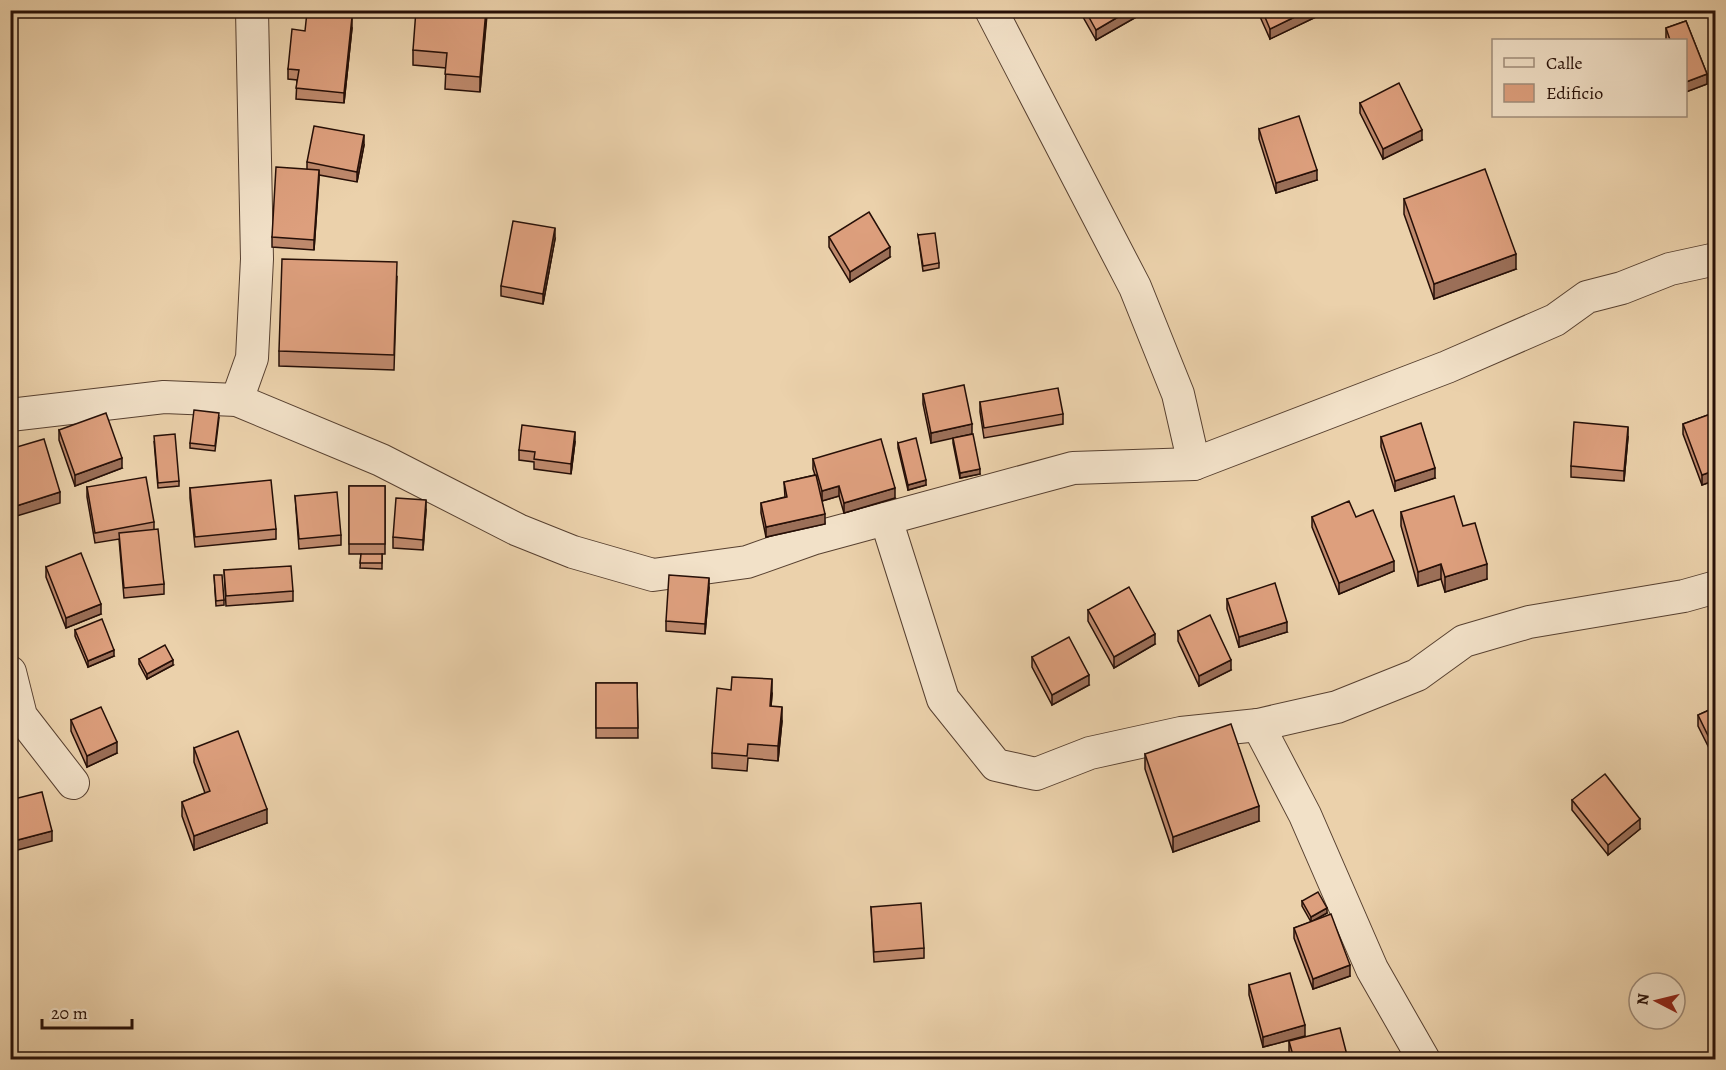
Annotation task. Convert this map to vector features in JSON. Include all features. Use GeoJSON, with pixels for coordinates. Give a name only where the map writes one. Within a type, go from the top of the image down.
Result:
{"type":"FeatureCollection","features":[{"type":"Feature","properties":{"kind":"street"},"geometry":{"type":"LineString","coordinates":[[237,400],[252,358],[257,259],[252,10]]}},
{"type":"Feature","properties":{"kind":"street"},"geometry":{"type":"LineString","coordinates":[[991,10],[1135,287],[1178,394],[1194,464]]}},
{"type":"Feature","properties":{"kind":"street"},"geometry":{"type":"LineString","coordinates":[[10,415],[164,397],[237,400],[381,460],[518,530],[573,552],[653,575],[747,562],[815,538],[1073,468],[1194,464],[1447,367],[1555,320],[1587,297],[1622,288],[1670,269],[1716,259]]}},
{"type":"Feature","properties":{"kind":"street"},"geometry":{"type":"LineString","coordinates":[[886,519],[943,699],[996,765],[1036,774],[1090,753],[1181,733],[1258,725],[1337,707],[1417,675],[1464,641],[1529,622],[1684,596],[1716,587]]}},
{"type":"Feature","properties":{"kind":"street"},"geometry":{"type":"LineString","coordinates":[[10,672],[21,716],[73,783]]}},
{"type":"Feature","properties":{"kind":"street"},"geometry":{"type":"LineString","coordinates":[[1258,725],[1305,815],[1372,969],[1424,1059]]}},
{"type":"Feature","properties":{"kind":"building"},"geometry":{"type":"Polygon","coordinates":[[[416,10],[486,10],[480,77],[445,74],[447,53],[413,50],[416,10]]]}},
{"type":"Feature","properties":{"kind":"building"},"geometry":{"type":"Polygon","coordinates":[[[1085,10],[1130,10],[1096,30],[1085,10]]]}},
{"type":"Feature","properties":{"kind":"building"},"geometry":{"type":"Polygon","coordinates":[[[1262,10],[1309,10],[1270,29],[1262,10]]]}},
{"type":"Feature","properties":{"kind":"building"},"geometry":{"type":"Polygon","coordinates":[[[307,12],[352,17],[344,93],[296,88],[299,70],[288,69],[292,29],[305,31],[307,12]]]}},
{"type":"Feature","properties":{"kind":"building"},"geometry":{"type":"Polygon","coordinates":[[[1686,21],[1707,74],[1687,82],[1687,39],[1670,39],[1666,28],[1686,21]]]}},
{"type":"Feature","properties":{"kind":"building"},"geometry":{"type":"Polygon","coordinates":[[[1716,76],[1716,94],[1712,77],[1716,76]]]}},
{"type":"Feature","properties":{"kind":"building"},"geometry":{"type":"Polygon","coordinates":[[[1399,83],[1422,130],[1383,149],[1360,103],[1399,83]]]}},
{"type":"Feature","properties":{"kind":"building"},"geometry":{"type":"Polygon","coordinates":[[[1299,116],[1317,170],[1276,183],[1259,129],[1299,116]]]}},
{"type":"Feature","properties":{"kind":"building"},"geometry":{"type":"Polygon","coordinates":[[[314,126],[364,135],[357,172],[307,162],[314,126]]]}},
{"type":"Feature","properties":{"kind":"building"},"geometry":{"type":"Polygon","coordinates":[[[276,167],[319,170],[314,240],[272,237],[276,167]]]}},
{"type":"Feature","properties":{"kind":"building"},"geometry":{"type":"Polygon","coordinates":[[[1485,169],[1516,254],[1434,284],[1404,199],[1485,169]]]}},
{"type":"Feature","properties":{"kind":"building"},"geometry":{"type":"Polygon","coordinates":[[[869,212],[890,247],[850,272],[829,237],[869,212]]]}},
{"type":"Feature","properties":{"kind":"building"},"geometry":{"type":"Polygon","coordinates":[[[513,221],[555,228],[543,294],[501,286],[513,221]]]}},
{"type":"Feature","properties":{"kind":"building"},"geometry":{"type":"Polygon","coordinates":[[[935,233],[939,263],[923,266],[918,235],[935,233]]]}},
{"type":"Feature","properties":{"kind":"building"},"geometry":{"type":"Polygon","coordinates":[[[282,259],[397,262],[394,355],[279,351],[282,259]]]}},
{"type":"Feature","properties":{"kind":"building"},"geometry":{"type":"Polygon","coordinates":[[[964,385],[972,424],[931,433],[923,394],[964,385]]]}},
{"type":"Feature","properties":{"kind":"building"},"geometry":{"type":"Polygon","coordinates":[[[1058,388],[1063,414],[984,428],[980,402],[1058,388]]]}},
{"type":"Feature","properties":{"kind":"building"},"geometry":{"type":"Polygon","coordinates":[[[194,410],[219,413],[215,446],[190,443],[194,410]]]}},
{"type":"Feature","properties":{"kind":"building"},"geometry":{"type":"Polygon","coordinates":[[[1716,412],[1716,470],[1702,475],[1683,424],[1716,412]]]}},
{"type":"Feature","properties":{"kind":"building"},"geometry":{"type":"Polygon","coordinates":[[[106,413],[122,458],[75,475],[59,430],[106,413]]]}},
{"type":"Feature","properties":{"kind":"building"},"geometry":{"type":"Polygon","coordinates":[[[1574,422],[1628,427],[1624,471],[1571,466],[1574,422]]]}},
{"type":"Feature","properties":{"kind":"building"},"geometry":{"type":"Polygon","coordinates":[[[1421,423],[1435,468],[1395,481],[1381,437],[1421,423]]]}},
{"type":"Feature","properties":{"kind":"building"},"geometry":{"type":"Polygon","coordinates":[[[522,425],[575,432],[571,464],[534,459],[535,452],[519,450],[522,425]]]}},
{"type":"Feature","properties":{"kind":"building"},"geometry":{"type":"Polygon","coordinates":[[[175,434],[179,481],[158,483],[154,436],[175,434]]]}},
{"type":"Feature","properties":{"kind":"building"},"geometry":{"type":"Polygon","coordinates":[[[973,434],[980,469],[960,473],[953,438],[973,434]]]}},
{"type":"Feature","properties":{"kind":"building"},"geometry":{"type":"Polygon","coordinates":[[[916,438],[926,480],[908,485],[898,443],[916,438]]]}},
{"type":"Feature","properties":{"kind":"building"},"geometry":{"type":"Polygon","coordinates":[[[44,439],[60,492],[10,508],[10,449],[44,439]]]}},
{"type":"Feature","properties":{"kind":"building"},"geometry":{"type":"Polygon","coordinates":[[[881,439],[895,488],[844,503],[839,486],[822,491],[813,459],[881,439]]]}},
{"type":"Feature","properties":{"kind":"building"},"geometry":{"type":"Polygon","coordinates":[[[816,475],[825,514],[766,527],[761,503],[787,497],[784,482],[816,475]]]}},
{"type":"Feature","properties":{"kind":"building"},"geometry":{"type":"Polygon","coordinates":[[[146,477],[154,522],[95,533],[87,487],[146,477]]]}},
{"type":"Feature","properties":{"kind":"building"},"geometry":{"type":"Polygon","coordinates":[[[271,480],[276,529],[195,537],[190,488],[271,480]]]}},
{"type":"Feature","properties":{"kind":"building"},"geometry":{"type":"Polygon","coordinates":[[[349,486],[385,486],[385,544],[349,544],[349,486]]]}},
{"type":"Feature","properties":{"kind":"building"},"geometry":{"type":"Polygon","coordinates":[[[337,492],[341,535],[299,539],[295,496],[337,492]]]}},
{"type":"Feature","properties":{"kind":"building"},"geometry":{"type":"Polygon","coordinates":[[[1454,496],[1463,526],[1475,523],[1487,564],[1445,577],[1441,564],[1418,572],[1401,512],[1454,496]]]}},
{"type":"Feature","properties":{"kind":"building"},"geometry":{"type":"Polygon","coordinates":[[[396,498],[426,500],[423,540],[393,537],[396,498]]]}},
{"type":"Feature","properties":{"kind":"building"},"geometry":{"type":"Polygon","coordinates":[[[1349,501],[1356,517],[1373,510],[1394,561],[1339,583],[1312,517],[1349,501]]]}},
{"type":"Feature","properties":{"kind":"building"},"geometry":{"type":"Polygon","coordinates":[[[158,529],[164,584],[124,588],[119,533],[158,529]]]}},
{"type":"Feature","properties":{"kind":"building"},"geometry":{"type":"Polygon","coordinates":[[[81,553],[101,604],[66,618],[46,567],[81,553]]]}},
{"type":"Feature","properties":{"kind":"building"},"geometry":{"type":"Polygon","coordinates":[[[361,554],[382,554],[382,563],[360,563],[361,554]]]}},
{"type":"Feature","properties":{"kind":"building"},"geometry":{"type":"Polygon","coordinates":[[[291,566],[293,591],[226,596],[224,570],[291,566]]]}},
{"type":"Feature","properties":{"kind":"building"},"geometry":{"type":"Polygon","coordinates":[[[214,575],[222,575],[224,600],[216,601],[214,575]]]}},
{"type":"Feature","properties":{"kind":"building"},"geometry":{"type":"Polygon","coordinates":[[[669,575],[709,578],[705,624],[666,621],[669,575]]]}},
{"type":"Feature","properties":{"kind":"building"},"geometry":{"type":"Polygon","coordinates":[[[1275,583],[1287,622],[1239,637],[1227,599],[1275,583]]]}},
{"type":"Feature","properties":{"kind":"building"},"geometry":{"type":"Polygon","coordinates":[[[1129,587],[1155,634],[1114,657],[1088,610],[1129,587]]]}},
{"type":"Feature","properties":{"kind":"building"},"geometry":{"type":"Polygon","coordinates":[[[1210,615],[1231,660],[1199,676],[1178,631],[1210,615]]]}},
{"type":"Feature","properties":{"kind":"building"},"geometry":{"type":"Polygon","coordinates":[[[102,619],[114,650],[88,661],[75,630],[102,619]]]}},
{"type":"Feature","properties":{"kind":"building"},"geometry":{"type":"Polygon","coordinates":[[[1069,637],[1089,675],[1052,695],[1032,657],[1069,637]]]}},
{"type":"Feature","properties":{"kind":"building"},"geometry":{"type":"Polygon","coordinates":[[[165,645],[173,660],[147,674],[139,659],[165,645]]]}},
{"type":"Feature","properties":{"kind":"building"},"geometry":{"type":"Polygon","coordinates":[[[732,677],[772,679],[770,706],[782,707],[778,746],[748,744],[747,756],[712,753],[717,688],[731,690],[732,677]]]}},
{"type":"Feature","properties":{"kind":"building"},"geometry":{"type":"Polygon","coordinates":[[[596,683],[637,683],[638,728],[596,728],[596,683]]]}},
{"type":"Feature","properties":{"kind":"building"},"geometry":{"type":"Polygon","coordinates":[[[101,707],[117,742],[87,756],[71,720],[101,707]]]}},
{"type":"Feature","properties":{"kind":"building"},"geometry":{"type":"Polygon","coordinates":[[[1716,707],[1716,752],[1698,715],[1716,707]]]}},
{"type":"Feature","properties":{"kind":"building"},"geometry":{"type":"Polygon","coordinates":[[[1231,724],[1259,806],[1173,837],[1145,754],[1231,724]]]}},
{"type":"Feature","properties":{"kind":"building"},"geometry":{"type":"Polygon","coordinates":[[[238,731],[267,809],[194,836],[182,802],[210,791],[194,748],[238,731]]]}},
{"type":"Feature","properties":{"kind":"building"},"geometry":{"type":"Polygon","coordinates":[[[1605,774],[1640,819],[1608,845],[1572,800],[1605,774]]]}},
{"type":"Feature","properties":{"kind":"building"},"geometry":{"type":"Polygon","coordinates":[[[42,792],[52,831],[10,842],[10,800],[42,792]]]}},
{"type":"Feature","properties":{"kind":"building"},"geometry":{"type":"Polygon","coordinates":[[[1318,892],[1327,908],[1311,917],[1302,901],[1318,892]]]}},
{"type":"Feature","properties":{"kind":"building"},"geometry":{"type":"Polygon","coordinates":[[[921,903],[924,948],[874,952],[871,907],[921,903]]]}},
{"type":"Feature","properties":{"kind":"building"},"geometry":{"type":"Polygon","coordinates":[[[1331,914],[1350,965],[1313,979],[1294,928],[1331,914]]]}},
{"type":"Feature","properties":{"kind":"building"},"geometry":{"type":"Polygon","coordinates":[[[1290,973],[1305,1025],[1263,1037],[1249,985],[1290,973]]]}},
{"type":"Feature","properties":{"kind":"building"},"geometry":{"type":"Polygon","coordinates":[[[1340,1028],[1348,1059],[1294,1059],[1289,1041],[1340,1028]]]}}]}
